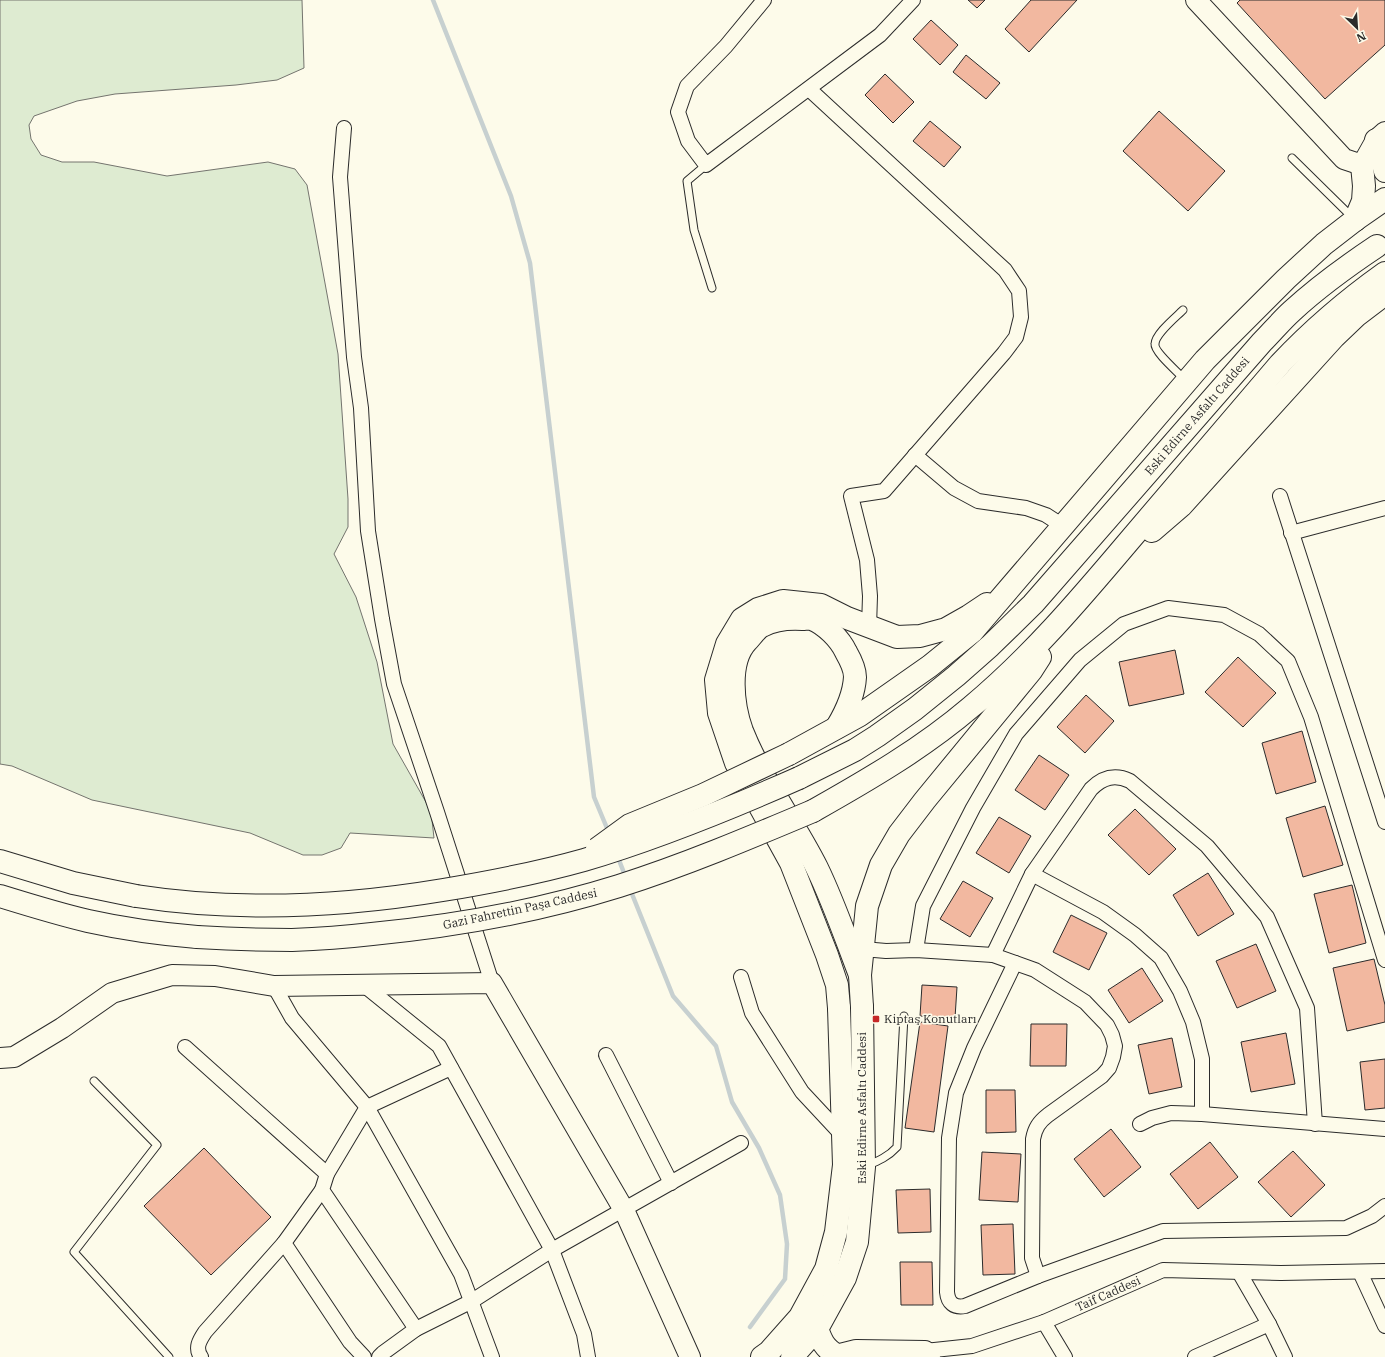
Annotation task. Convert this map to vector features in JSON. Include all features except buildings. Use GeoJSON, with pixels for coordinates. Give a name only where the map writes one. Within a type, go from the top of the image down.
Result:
{"type":"FeatureCollection","features":[{"type":"Feature","properties":{"kind":"main road"},"geometry":{"type":"LineString","coordinates":[[1381,136],[1385,172]]}},
{"type":"Feature","properties":{"kind":"main road"},"geometry":{"type":"LineString","coordinates":[[1355,220],[1362,201],[1364,186],[1362,165]]}},
{"type":"Feature","properties":{"kind":"main road"},"geometry":{"type":"LineString","coordinates":[[0,861],[73,883],[136,896],[170,901],[237,906],[322,904],[416,895],[534,873],[583,860],[630,825],[703,795],[789,754],[860,715],[930,666],[972,632],[1205,360],[1286,279],[1324,244],[1385,199]]}},
{"type":"Feature","properties":{"kind":"main road","name":"Eski Edirne Asfaltı Caddesi"},"geometry":{"type":"LineString","coordinates":[[583,860],[680,828],[739,805],[799,778],[854,750],[915,709],[990,646],[1033,604],[1267,337],[1292,311],[1322,286],[1377,246]]}},
{"type":"Feature","properties":{"kind":"main road"},"geometry":{"type":"LineString","coordinates":[[860,975],[867,906],[880,865],[924,800],[1031,671],[1051,640],[1060,621],[1291,353],[1325,320],[1366,287],[1385,274]]}},
{"type":"Feature","properties":{"kind":"main road"},"geometry":{"type":"LineString","coordinates":[[1108,567],[1181,506],[1334,337],[1356,316],[1385,294]]}},
{"type":"Feature","properties":{"kind":"main road","name":"Eski Edirne Asfaltı Caddesi"},"geometry":{"type":"LineString","coordinates":[[762,1357],[769,1352],[800,1317],[826,1269],[836,1232],[844,1165],[839,1008],[837,985],[827,954],[791,863],[736,763],[719,713],[716,680],[727,644],[742,620],[758,609],[783,601],[821,605],[847,618],[897,637],[920,636],[946,629],[969,616],[1006,591]]}},
{"type":"Feature","properties":{"kind":"main road"},"geometry":{"type":"LineString","coordinates":[[837,728],[847,709],[852,694],[855,676],[851,661],[843,645],[831,632],[811,619],[783,618],[761,627],[744,645],[736,662],[734,681],[736,704],[742,729],[752,753],[817,868],[837,912],[860,975]]}},
{"type":"Feature","properties":{"kind":"main road","name":"Gazi Fahrettin Paşa Caddesi"},"geometry":{"type":"LineString","coordinates":[[0,896],[88,921],[134,930],[197,937],[293,940],[335,938],[442,926],[563,902],[620,885],[719,850],[812,811],[859,786],[900,760],[971,707],[1019,664],[1060,621]]}},
{"type":"Feature","properties":{"kind":"main road","name":"Eski Edirne Asfaltı Caddesi"},"geometry":{"type":"LineString","coordinates":[[792,1357],[817,1329],[845,1278],[857,1242],[864,1167],[862,1007],[860,975]]}},
{"type":"Feature","properties":{"kind":"main road"},"geometry":{"type":"LineString","coordinates":[[817,1329],[822,1342],[835,1356]]}},
{"type":"Feature","properties":{"kind":"street"},"geometry":{"type":"LineString","coordinates":[[764,0],[726,46],[687,86],[678,112],[688,141],[706,165],[880,35],[913,0]]}},
{"type":"Feature","properties":{"kind":"street"},"geometry":{"type":"LineString","coordinates":[[1196,0],[1344,159],[1362,165],[1381,136]]}},
{"type":"Feature","properties":{"kind":"street"},"geometry":{"type":"LineString","coordinates":[[809,89],[1006,270],[1019,291],[1021,317],[1016,337],[1004,353],[884,491],[851,496],[867,560],[870,596],[869,627]]}},
{"type":"Feature","properties":{"kind":"street"},"geometry":{"type":"LineString","coordinates":[[344,128],[340,177],[354,357],[361,408],[368,531],[394,684],[492,983],[624,1210],[690,1357]]}},
{"type":"Feature","properties":{"kind":"street"},"geometry":{"type":"LineString","coordinates":[[915,455],[954,488],[978,501],[1026,508],[1046,516],[1063,526]]}},
{"type":"Feature","properties":{"kind":"street"},"geometry":{"type":"LineString","coordinates":[[1280,496],[1385,822]]}},
{"type":"Feature","properties":{"kind":"street"},"geometry":{"type":"LineString","coordinates":[[1291,533],[1385,508]]}},
{"type":"Feature","properties":{"kind":"street"},"geometry":{"type":"LineString","coordinates":[[916,950],[923,906],[973,808],[1016,734],[1080,660],[1124,624],[1168,608],[1224,615],[1259,634],[1288,661],[1311,717],[1385,960]]}},
{"type":"Feature","properties":{"kind":"street"},"geometry":{"type":"LineString","coordinates":[[993,955],[1032,874],[1091,788],[1097,782],[1105,778],[1114,777],[1130,781],[1207,846],[1267,917],[1307,1008],[1315,1124]]}},
{"type":"Feature","properties":{"kind":"street"},"geometry":{"type":"LineString","coordinates":[[1032,874],[1103,912],[1135,935],[1161,958],[1180,991],[1193,1022],[1202,1059],[1202,1114]]}},
{"type":"Feature","properties":{"kind":"street"},"geometry":{"type":"LineString","coordinates":[[863,949],[886,951],[916,950],[993,955],[1035,970],[1085,1002],[1107,1025],[1112,1035],[1114,1046],[1113,1057],[1109,1068],[1102,1076],[1040,1121],[1035,1130],[1033,1139],[1032,1258],[1038,1276]]}},
{"type":"Feature","properties":{"kind":"street"},"geometry":{"type":"LineString","coordinates":[[1015,963],[974,1048],[956,1092],[949,1138],[947,1297],[956,1307],[965,1306],[1038,1276],[1163,1230],[1346,1228],[1372,1216],[1385,1206]]}},
{"type":"Feature","properties":{"kind":"street"},"geometry":{"type":"LineString","coordinates":[[0,1058],[14,1057],[62,1028],[112,993],[172,975],[215,976],[274,986],[365,986],[492,983]]}},
{"type":"Feature","properties":{"kind":"street"},"geometry":{"type":"LineString","coordinates":[[741,977],[752,1013],[798,1086],[843,1136]]}},
{"type":"Feature","properties":{"kind":"street"},"geometry":{"type":"LineString","coordinates":[[274,986],[292,1018],[367,1107],[461,1274],[492,1357]]}},
{"type":"Feature","properties":{"kind":"street"},"geometry":{"type":"LineString","coordinates":[[365,986],[439,1046],[552,1250],[584,1334],[588,1357]]}},
{"type":"Feature","properties":{"kind":"street"},"geometry":{"type":"LineString","coordinates":[[185,1047],[327,1174]]}},
{"type":"Feature","properties":{"kind":"street"},"geometry":{"type":"LineString","coordinates":[[606,1055],[671,1183]]}},
{"type":"Feature","properties":{"kind":"street"},"geometry":{"type":"LineString","coordinates":[[201,1357],[198,1352],[198,1342],[205,1332],[284,1243],[322,1190],[327,1174],[367,1107],[451,1068]]}},
{"type":"Feature","properties":{"kind":"street"},"geometry":{"type":"LineString","coordinates":[[1140,1124],[1152,1118],[1171,1113],[1202,1114],[1385,1129]]}},
{"type":"Feature","properties":{"kind":"street"},"geometry":{"type":"LineString","coordinates":[[379,1357],[383,1352],[416,1329],[472,1301],[552,1250],[741,1143]]}},
{"type":"Feature","properties":{"kind":"street"},"geometry":{"type":"LineString","coordinates":[[322,1190],[416,1329]]}},
{"type":"Feature","properties":{"kind":"street"},"geometry":{"type":"LineString","coordinates":[[284,1243],[350,1342],[364,1357]]}},
{"type":"Feature","properties":{"kind":"street","name":"Taif Caddesi"},"geometry":{"type":"LineString","coordinates":[[835,1356],[856,1350],[927,1354],[976,1352],[1163,1270],[1239,1272],[1385,1271]]}},
{"type":"Feature","properties":{"kind":"street"},"geometry":{"type":"LineString","coordinates":[[1239,1272],[1285,1357]]}},
{"type":"Feature","properties":{"kind":"street"},"geometry":{"type":"LineString","coordinates":[[1360,1272],[1385,1326]]}},
{"type":"Feature","properties":{"kind":"street"},"geometry":{"type":"LineString","coordinates":[[1044,1322],[1065,1357]]}},
{"type":"Feature","properties":{"kind":"street"},"geometry":{"type":"LineString","coordinates":[[1195,1357],[1268,1324]]}},
{"type":"Feature","properties":{"kind":"lane"},"geometry":{"type":"LineString","coordinates":[[1292,158],[1355,220]]}},
{"type":"Feature","properties":{"kind":"lane"},"geometry":{"type":"LineString","coordinates":[[706,165],[687,181],[694,230],[712,288]]}},
{"type":"Feature","properties":{"kind":"lane"},"geometry":{"type":"LineString","coordinates":[[1183,310],[1159,335],[1155,344],[1157,350],[1187,381]]}},
{"type":"Feature","properties":{"kind":"lane"},"geometry":{"type":"LineString","coordinates":[[864,1167],[882,1160],[897,1147],[904,1016]]}},
{"type":"Feature","properties":{"kind":"lane"},"geometry":{"type":"LineString","coordinates":[[94,1081],[157,1145],[74,1252],[169,1357]]}},
{"type":"Feature","properties":{"kind":"green space"},"geometry":{"type":"Polygon","coordinates":[[[0,0],[302,0],[304,68],[277,80],[236,85],[115,94],[77,101],[34,116],[29,125],[31,139],[41,155],[62,162],[94,162],[167,176],[268,162],[295,169],[307,185],[338,354],[348,499],[348,527],[334,554],[356,597],[377,662],[393,744],[431,811],[434,838],[350,833],[341,848],[322,855],[303,855],[250,833],[92,800],[12,766],[0,764],[0,0]]]}},
{"type":"Feature","properties":{"kind":"waterway"},"geometry":{"type":"LineString","coordinates":[[433,0],[511,196],[530,263],[594,797],[609,833]]}},
{"type":"Feature","properties":{"kind":"waterway"},"geometry":{"type":"LineString","coordinates":[[617,855],[626,878]]}},
{"type":"Feature","properties":{"kind":"waterway"},"geometry":{"type":"LineString","coordinates":[[630,889],[673,996],[716,1046],[732,1102],[759,1148],[780,1195],[787,1244],[785,1279],[750,1327]]}},
{"type":"Feature","properties":{"kind":"place","name":"Kiptaş Konutları"},"geometry":{"type":"Point","coordinates":[876,1019]}}]}
